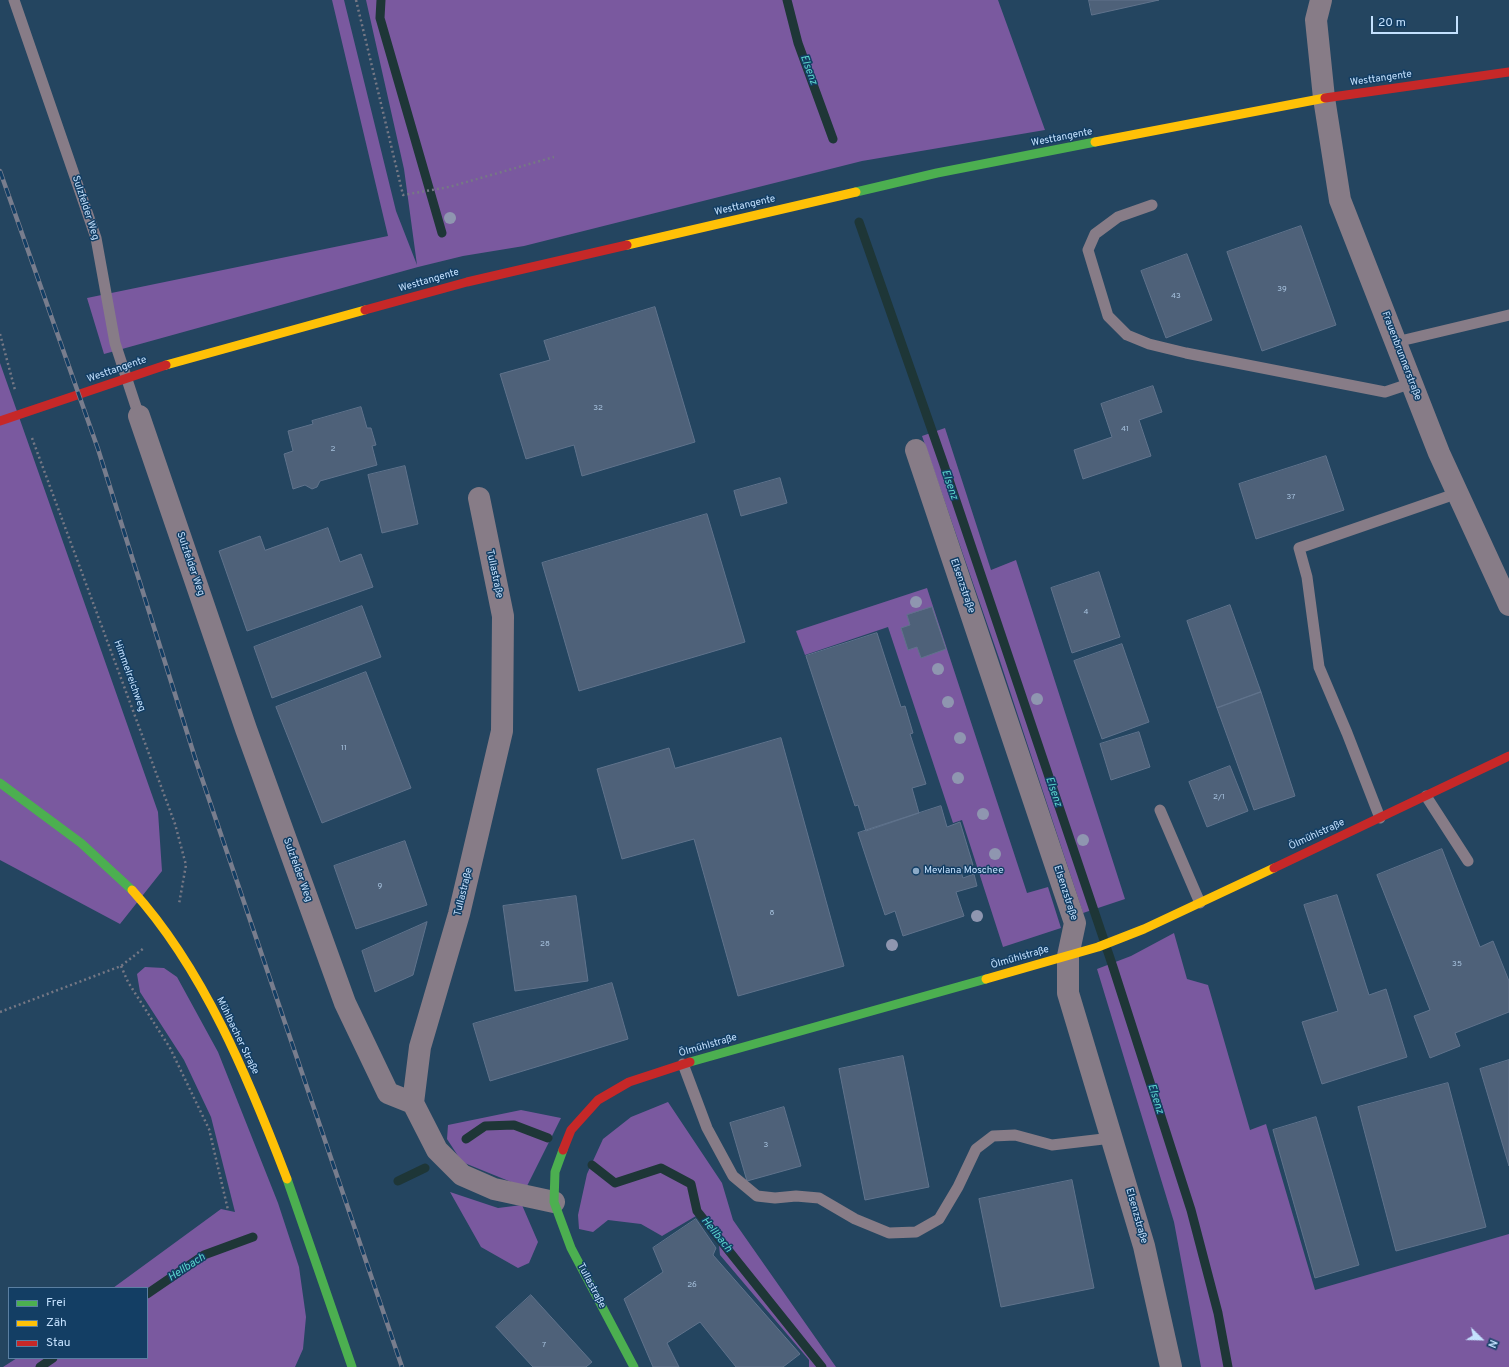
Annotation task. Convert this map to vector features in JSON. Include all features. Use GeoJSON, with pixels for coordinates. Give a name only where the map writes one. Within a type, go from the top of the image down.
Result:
{"type":"FeatureCollection","features":[{"type":"Feature","properties":{"kind":"main road","name":"Westtangente"},"geometry":{"type":"LineString","coordinates":[[0,421],[156,368],[467,282],[937,173],[1324,98],[1509,72]]}},
{"type":"Feature","properties":{"kind":"main road","name":"Ölmühlstraße"},"geometry":{"type":"LineString","coordinates":[[554,1172],[571,1130],[598,1100],[629,1082],[683,1064],[1098,947],[1144,929],[1200,903],[1509,756]]}},
{"type":"Feature","properties":{"kind":"main road","name":"Mühlbacher Straße"},"geometry":{"type":"LineString","coordinates":[[0,783],[65,829],[126,884],[166,931],[205,994],[248,1084],[297,1205],[352,1367]]}},
{"type":"Feature","properties":{"kind":"main road","name":"Tullastraße"},"geometry":{"type":"LineString","coordinates":[[554,1172],[554,1202],[571,1248],[634,1367]]}},
{"type":"Feature","properties":{"kind":"street","name":"Frauenbrunnerstraße"},"geometry":{"type":"LineString","coordinates":[[1321,0],[1316,20],[1324,98],[1340,200],[1440,453],[1509,605]]}},
{"type":"Feature","properties":{"kind":"street","name":"Sulzfelder Weg"},"geometry":{"type":"LineString","coordinates":[[140,416],[246,729],[345,1003],[388,1093],[413,1103]]}},
{"type":"Feature","properties":{"kind":"street","name":"Elsenzstraße"},"geometry":{"type":"LineString","coordinates":[[916,450],[1075,923],[1068,956],[1068,993],[1144,1246],[1171,1367]]}},
{"type":"Feature","properties":{"kind":"street","name":"Tullastraße"},"geometry":{"type":"LineString","coordinates":[[413,1103],[420,1048],[459,914],[502,731],[503,616],[479,498]]}},
{"type":"Feature","properties":{"kind":"street"},"geometry":{"type":"LineString","coordinates":[[413,1103],[437,1150],[462,1175],[494,1189],[554,1202]]}},
{"type":"Feature","properties":{"kind":"lane","name":"Sulzfelder Weg"},"geometry":{"type":"LineString","coordinates":[[14,0],[96,238],[115,343],[140,416]]}},
{"type":"Feature","properties":{"kind":"lane"},"geometry":{"type":"LineString","coordinates":[[1152,205],[1118,217],[1094,234],[1088,250],[1108,316],[1127,335],[1149,344],[1186,353],[1385,392],[1412,383]]}},
{"type":"Feature","properties":{"kind":"lane"},"geometry":{"type":"LineString","coordinates":[[1396,342],[1509,316]]}},
{"type":"Feature","properties":{"kind":"lane"},"geometry":{"type":"LineString","coordinates":[[1380,818],[1320,667],[1307,577],[1299,548],[1458,493]]}},
{"type":"Feature","properties":{"kind":"lane"},"geometry":{"type":"LineString","coordinates":[[1426,796],[1468,861]]}},
{"type":"Feature","properties":{"kind":"lane"},"geometry":{"type":"LineString","coordinates":[[1160,810],[1200,903]]}},
{"type":"Feature","properties":{"kind":"lane"},"geometry":{"type":"LineString","coordinates":[[683,1064],[707,1128],[733,1176],[757,1196],[775,1198],[796,1196],[819,1198],[855,1219],[889,1233],[916,1232],[939,1219],[958,1187],[976,1148],[993,1136],[1015,1135],[1052,1145],[1112,1138]]}},
{"type":"Feature","properties":{"kind":"path"},"geometry":{"type":"LineString","coordinates":[[356,0],[402,195],[417,191],[449,187],[554,157]]}},
{"type":"Feature","properties":{"kind":"path"},"geometry":{"type":"LineString","coordinates":[[0,334],[12,382]]}},
{"type":"Feature","properties":{"kind":"path","name":"Himmelreichweg"},"geometry":{"type":"LineString","coordinates":[[31,435],[175,824],[186,865],[181,901],[166,931]]}},
{"type":"Feature","properties":{"kind":"path"},"geometry":{"type":"LineString","coordinates":[[0,1012],[121,966],[166,931]]}},
{"type":"Feature","properties":{"kind":"path"},"geometry":{"type":"LineString","coordinates":[[121,966],[128,982],[170,1048],[209,1129],[228,1210]]}},
{"type":"Feature","properties":{"kind":"shaded area"},"geometry":{"type":"Polygon","coordinates":[[[332,0],[344,0],[396,211],[417,265],[404,169],[366,0],[998,0],[1045,130],[862,161],[524,246],[463,256],[418,267],[104,354],[87,298],[388,236],[332,0]]]}},
{"type":"Feature","properties":{"kind":"shaded area"},"geometry":{"type":"Polygon","coordinates":[[[0,363],[158,812],[162,871],[120,924],[0,860],[0,363]]]}},
{"type":"Feature","properties":{"kind":"shaded area"},"geometry":{"type":"Polygon","coordinates":[[[945,428],[991,570],[1016,560],[1125,899],[1083,913],[999,658],[922,436],[945,428]]]}},
{"type":"Feature","properties":{"kind":"shaded area"},"geometry":{"type":"Polygon","coordinates":[[[927,588],[1027,893],[1048,887],[1061,928],[1003,947],[962,820],[953,823],[888,627],[805,655],[796,631],[927,588]]]}},
{"type":"Feature","properties":{"kind":"shaded area"},"geometry":{"type":"Polygon","coordinates":[[[1174,933],[1187,979],[1208,985],[1250,1130],[1266,1124],[1315,1290],[1509,1234],[1509,1367],[1201,1367],[1174,1222],[1097,969],[1131,956],[1174,933]]]}},
{"type":"Feature","properties":{"kind":"shaded area"},"geometry":{"type":"Polygon","coordinates":[[[145,967],[164,968],[177,977],[218,1052],[278,1203],[299,1267],[306,1317],[303,1349],[295,1367],[3,1367],[15,1359],[148,1359],[148,1287],[114,1287],[221,1209],[235,1212],[211,1117],[184,1060],[140,992],[137,974],[145,967]]]}},
{"type":"Feature","properties":{"kind":"shaded area"},"geometry":{"type":"Polygon","coordinates":[[[668,1102],[722,1183],[733,1220],[836,1367],[809,1367],[809,1360],[720,1255],[719,1245],[696,1216],[662,1236],[641,1224],[608,1220],[593,1232],[579,1229],[578,1215],[587,1174],[603,1139],[631,1117],[668,1102]]]}},
{"type":"Feature","properties":{"kind":"shaded area"},"geometry":{"type":"Polygon","coordinates":[[[521,1110],[561,1118],[526,1188],[462,1162],[447,1139],[448,1125],[521,1110]]]}},
{"type":"Feature","properties":{"kind":"shaded area"},"geometry":{"type":"Polygon","coordinates":[[[450,1192],[498,1208],[522,1205],[538,1242],[529,1263],[518,1268],[481,1247],[450,1192]]]}},
{"type":"Feature","properties":{"kind":"building"},"geometry":{"type":"Polygon","coordinates":[[[1089,0],[1159,0],[1092,15],[1089,0]]]}},
{"type":"Feature","properties":{"kind":"building"},"geometry":{"type":"Polygon","coordinates":[[[1301,226],[1336,325],[1262,351],[1227,252],[1301,226]]]}},
{"type":"Feature","properties":{"kind":"building"},"geometry":{"type":"Polygon","coordinates":[[[1187,254],[1212,320],[1166,338],[1141,271],[1187,254]]]}},
{"type":"Feature","properties":{"kind":"building"},"geometry":{"type":"Polygon","coordinates":[[[655,307],[695,442],[582,476],[574,445],[526,459],[500,374],[550,360],[544,341],[655,307]]]}},
{"type":"Feature","properties":{"kind":"building"},"geometry":{"type":"Polygon","coordinates":[[[1153,386],[1162,412],[1139,420],[1151,456],[1083,479],[1074,450],[1112,437],[1101,404],[1153,386]]]}},
{"type":"Feature","properties":{"kind":"building"},"geometry":{"type":"Polygon","coordinates":[[[361,407],[367,428],[371,428],[376,445],[372,446],[377,465],[320,481],[317,487],[312,489],[305,485],[293,489],[284,454],[293,451],[288,431],[313,424],[312,421],[361,407]]]}},
{"type":"Feature","properties":{"kind":"building"},"geometry":{"type":"Polygon","coordinates":[[[1326,456],[1344,510],[1256,539],[1239,484],[1326,456]]]}},
{"type":"Feature","properties":{"kind":"building"},"geometry":{"type":"Polygon","coordinates":[[[405,466],[418,524],[382,533],[368,475],[405,466]]]}},
{"type":"Feature","properties":{"kind":"building"},"geometry":{"type":"Polygon","coordinates":[[[780,478],[787,503],[741,516],[734,491],[780,478]]]}},
{"type":"Feature","properties":{"kind":"building"},"geometry":{"type":"Polygon","coordinates":[[[707,514],[745,642],[579,691],[542,563],[707,514]]]}},
{"type":"Feature","properties":{"kind":"building"},"geometry":{"type":"Polygon","coordinates":[[[328,528],[340,562],[361,554],[373,587],[247,631],[219,551],[260,536],[265,550],[328,528]]]}},
{"type":"Feature","properties":{"kind":"building"},"geometry":{"type":"Polygon","coordinates":[[[1099,572],[1120,637],[1072,653],[1051,588],[1099,572]]]}},
{"type":"Feature","properties":{"kind":"building"},"geometry":{"type":"Polygon","coordinates":[[[1230,605],[1261,692],[1217,708],[1187,621],[1230,605]]]}},
{"type":"Feature","properties":{"kind":"building"},"geometry":{"type":"Polygon","coordinates":[[[362,606],[381,657],[272,698],[254,647],[362,606]]]}},
{"type":"Feature","properties":{"kind":"building"},"geometry":{"type":"Polygon","coordinates":[[[932,607],[946,649],[921,658],[917,647],[908,650],[901,628],[910,625],[907,615],[932,607]]]}},
{"type":"Feature","properties":{"kind":"building"},"geometry":{"type":"Polygon","coordinates":[[[877,633],[901,707],[905,706],[913,733],[910,734],[926,784],[912,788],[919,813],[866,831],[858,805],[855,806],[806,656],[877,633]]]}},
{"type":"Feature","properties":{"kind":"building"},"geometry":{"type":"Polygon","coordinates":[[[1122,644],[1149,722],[1102,739],[1074,661],[1122,644]]]}},
{"type":"Feature","properties":{"kind":"building"},"geometry":{"type":"Polygon","coordinates":[[[366,672],[411,788],[322,823],[276,707],[366,672]]]}},
{"type":"Feature","properties":{"kind":"building"},"geometry":{"type":"Polygon","coordinates":[[[1261,692],[1295,796],[1254,810],[1217,708],[1261,692]]]}},
{"type":"Feature","properties":{"kind":"building"},"geometry":{"type":"Polygon","coordinates":[[[1139,732],[1150,767],[1111,780],[1100,744],[1139,732]]]}},
{"type":"Feature","properties":{"kind":"building"},"geometry":{"type":"Polygon","coordinates":[[[781,738],[844,966],[738,996],[694,839],[622,859],[597,769],[669,748],[675,768],[781,738]]]}},
{"type":"Feature","properties":{"kind":"building"},"geometry":{"type":"Polygon","coordinates":[[[1230,766],[1248,811],[1207,827],[1189,782],[1230,766]]]}},
{"type":"Feature","properties":{"kind":"building","name":"Mevlana Moschee"},"geometry":{"type":"Polygon","coordinates":[[[941,806],[947,827],[960,822],[973,865],[960,869],[963,878],[974,874],[977,886],[956,892],[964,916],[903,936],[895,911],[885,915],[858,833],[941,806]]]}},
{"type":"Feature","properties":{"kind":"building"},"geometry":{"type":"Polygon","coordinates":[[[405,841],[427,905],[356,929],[334,866],[405,841]]]}},
{"type":"Feature","properties":{"kind":"building"},"geometry":{"type":"Polygon","coordinates":[[[1442,849],[1480,947],[1493,941],[1509,981],[1509,1012],[1455,1033],[1460,1046],[1430,1058],[1414,1016],[1430,1010],[1377,875],[1442,849]]]}},
{"type":"Feature","properties":{"kind":"building"},"geometry":{"type":"Polygon","coordinates":[[[1337,895],[1369,995],[1386,989],[1407,1057],[1322,1084],[1302,1022],[1338,1011],[1304,905],[1337,895]]]}},
{"type":"Feature","properties":{"kind":"building"},"geometry":{"type":"Polygon","coordinates":[[[576,896],[588,981],[515,991],[503,906],[576,896]]]}},
{"type":"Feature","properties":{"kind":"building"},"geometry":{"type":"Polygon","coordinates":[[[427,922],[413,975],[375,992],[362,951],[427,922]]]}},
{"type":"Feature","properties":{"kind":"building"},"geometry":{"type":"Polygon","coordinates":[[[612,983],[628,1039],[490,1081],[473,1024],[612,983]]]}},
{"type":"Feature","properties":{"kind":"building"},"geometry":{"type":"Polygon","coordinates":[[[903,1056],[929,1187],[865,1200],[839,1069],[903,1056]]]}},
{"type":"Feature","properties":{"kind":"building"},"geometry":{"type":"Polygon","coordinates":[[[1509,1060],[1509,1166],[1480,1069],[1509,1060]]]}},
{"type":"Feature","properties":{"kind":"building"},"geometry":{"type":"Polygon","coordinates":[[[1448,1083],[1486,1227],[1396,1251],[1358,1107],[1448,1083]]]}},
{"type":"Feature","properties":{"kind":"building"},"geometry":{"type":"Polygon","coordinates":[[[784,1107],[801,1166],[747,1181],[730,1123],[784,1107]]]}},
{"type":"Feature","properties":{"kind":"building"},"geometry":{"type":"Polygon","coordinates":[[[1316,1117],[1359,1265],[1315,1278],[1273,1130],[1316,1117]]]}},
{"type":"Feature","properties":{"kind":"building"},"geometry":{"type":"Polygon","coordinates":[[[1072,1180],[1094,1288],[1001,1307],[979,1199],[1072,1180]]]}},
{"type":"Feature","properties":{"kind":"building"},"geometry":{"type":"Polygon","coordinates":[[[696,1219],[716,1248],[713,1255],[800,1354],[783,1367],[736,1367],[700,1322],[667,1343],[679,1367],[653,1367],[624,1299],[663,1272],[653,1248],[696,1219]]]}},
{"type":"Feature","properties":{"kind":"building"},"geometry":{"type":"Polygon","coordinates":[[[531,1295],[592,1362],[586,1367],[533,1367],[496,1327],[531,1295]]]}},
{"type":"Feature","properties":{"kind":"waterway"},"geometry":{"type":"LineString","coordinates":[[381,0],[380,18],[442,233]]}},
{"type":"Feature","properties":{"kind":"waterway","name":"Elsenz"},"geometry":{"type":"LineString","coordinates":[[787,0],[798,43],[833,139]]}},
{"type":"Feature","properties":{"kind":"waterway","name":"Elsenz"},"geometry":{"type":"LineString","coordinates":[[859,222],[943,462],[1113,967],[1191,1210],[1218,1313],[1228,1367]]}},
{"type":"Feature","properties":{"kind":"waterway","name":"Hellbach"},"geometry":{"type":"LineString","coordinates":[[466,1139],[485,1126],[514,1125],[548,1138]]}},
{"type":"Feature","properties":{"kind":"waterway","name":"Hellbach"},"geometry":{"type":"LineString","coordinates":[[592,1165],[615,1183],[661,1168],[691,1184],[697,1211],[822,1367]]}},
{"type":"Feature","properties":{"kind":"waterway","name":"Hellbach"},"geometry":{"type":"LineString","coordinates":[[398,1181],[425,1168]]}},
{"type":"Feature","properties":{"kind":"waterway","name":"Hellbach"},"geometry":{"type":"LineString","coordinates":[[148,1293],[204,1255],[253,1237]]}},
{"type":"Feature","properties":{"kind":"waterway","name":"Hellbach"},"geometry":{"type":"LineString","coordinates":[[40,1367],[52,1359]]}},
{"type":"Feature","properties":{"kind":"railway"},"geometry":{"type":"LineString","coordinates":[[0,171],[98,449],[196,761],[402,1367]]}},
{"type":"Feature","properties":{"kind":"traffic: fast"},"geometry":{"type":"LineString","coordinates":[[856,192],[937,173],[1095,142]]}},
{"type":"Feature","properties":{"kind":"traffic: fast"},"geometry":{"type":"LineString","coordinates":[[0,783],[81,843],[132,890]]}},
{"type":"Feature","properties":{"kind":"traffic: fast"},"geometry":{"type":"LineString","coordinates":[[690,1062],[986,979]]}},
{"type":"Feature","properties":{"kind":"traffic: fast"},"geometry":{"type":"LineString","coordinates":[[563,1150],[555,1172],[554,1202],[571,1248],[634,1367]]}},
{"type":"Feature","properties":{"kind":"traffic: fast"},"geometry":{"type":"LineString","coordinates":[[287,1179],[352,1367]]}},
{"type":"Feature","properties":{"kind":"traffic: slow"},"geometry":{"type":"LineString","coordinates":[[1095,142],[1325,98]]}},
{"type":"Feature","properties":{"kind":"traffic: slow"},"geometry":{"type":"LineString","coordinates":[[627,245],[856,192]]}},
{"type":"Feature","properties":{"kind":"traffic: slow"},"geometry":{"type":"LineString","coordinates":[[166,365],[365,310]]}},
{"type":"Feature","properties":{"kind":"traffic: slow"},"geometry":{"type":"LineString","coordinates":[[986,979],[1098,947],[1144,929],[1274,868]]}},
{"type":"Feature","properties":{"kind":"traffic: slow"},"geometry":{"type":"LineString","coordinates":[[132,890],[158,921],[203,990],[257,1103],[287,1179]]}},
{"type":"Feature","properties":{"kind":"traffic: jam"},"geometry":{"type":"LineString","coordinates":[[1325,98],[1509,72]]}},
{"type":"Feature","properties":{"kind":"traffic: jam"},"geometry":{"type":"LineString","coordinates":[[365,310],[467,282],[627,245]]}},
{"type":"Feature","properties":{"kind":"traffic: jam"},"geometry":{"type":"LineString","coordinates":[[0,421],[166,365]]}},
{"type":"Feature","properties":{"kind":"traffic: jam"},"geometry":{"type":"LineString","coordinates":[[1274,868],[1509,756]]}},
{"type":"Feature","properties":{"kind":"traffic: jam"},"geometry":{"type":"LineString","coordinates":[[563,1150],[571,1130],[598,1100],[629,1082],[690,1062]]}},
{"type":"Feature","properties":{"kind":"place","name":"Mevlana Moschee"},"geometry":{"type":"Point","coordinates":[916,871]}}]}
